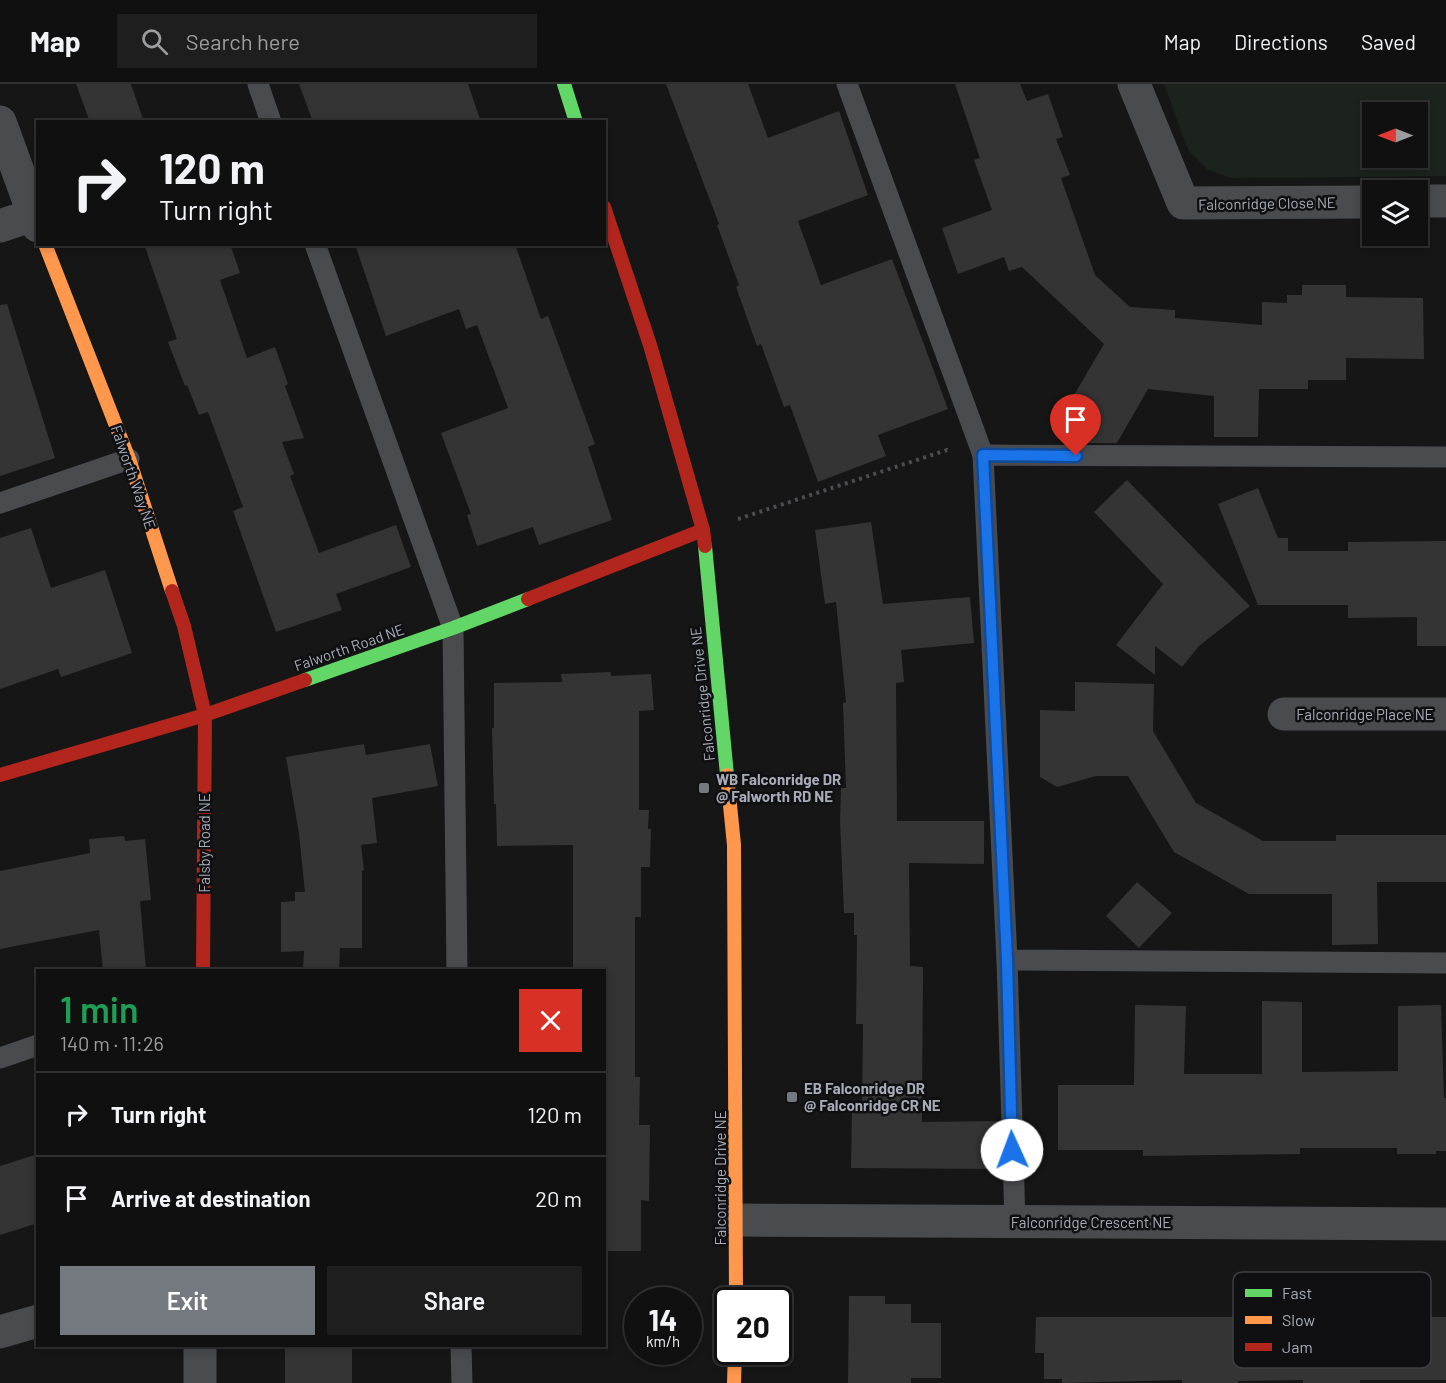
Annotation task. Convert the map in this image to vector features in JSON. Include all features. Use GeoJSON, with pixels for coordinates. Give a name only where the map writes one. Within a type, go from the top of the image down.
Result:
{"type":"FeatureCollection","features":[{"type":"Feature","properties":{"kind":"street"},"geometry":{"type":"LineString","coordinates":[[564,84],[575,120]]}},
{"type":"Feature","properties":{"kind":"street","name":"Falconridge Close NE"},"geometry":{"type":"LineString","coordinates":[[1134,84],[1184,204],[1362,202]]}},
{"type":"Feature","properties":{"kind":"street","name":"Falworth Way NE"},"geometry":{"type":"LineString","coordinates":[[0,122],[36,220]]}},
{"type":"Feature","properties":{"kind":"street"},"geometry":{"type":"LineString","coordinates":[[1428,201],[1446,201]]}},
{"type":"Feature","properties":{"kind":"street","name":"Falconridge Drive NE"},"geometry":{"type":"LineString","coordinates":[[606,213],[650,345],[703,530],[734,844],[736,1287]]}},
{"type":"Feature","properties":{"kind":"street"},"geometry":{"type":"LineString","coordinates":[[0,226],[36,228]]}},
{"type":"Feature","properties":{"kind":"street","name":"Falworth Way NE"},"geometry":{"type":"LineString","coordinates":[[46,246],[129,459],[184,626],[205,715]]}},
{"type":"Feature","properties":{"kind":"street","name":"Falworth Road NE"},"geometry":{"type":"LineString","coordinates":[[0,775],[205,715],[453,628],[703,530]]}},
{"type":"Feature","properties":{"kind":"street","name":"Falconridge Place NE"},"geometry":{"type":"LineString","coordinates":[[1284,714],[1446,714]]}},
{"type":"Feature","properties":{"kind":"street","name":"Falsby Road NE"},"geometry":{"type":"LineString","coordinates":[[203,969],[205,715]]}},
{"type":"Feature","properties":{"kind":"street","name":"Falconridge Crescent NE"},"geometry":{"type":"LineString","coordinates":[[737,1220],[1446,1224]]}},
{"type":"Feature","properties":{"kind":"street"},"geometry":{"type":"LineString","coordinates":[[0,1332],[36,1322]]}},
{"type":"Feature","properties":{"kind":"street"},"geometry":{"type":"LineString","coordinates":[[200,1347],[200,1383]]}},
{"type":"Feature","properties":{"kind":"street"},"geometry":{"type":"LineString","coordinates":[[734,1383],[735,1365]]}},
{"type":"Feature","properties":{"kind":"lane"},"geometry":{"type":"LineString","coordinates":[[258,84],[270,120]]}},
{"type":"Feature","properties":{"kind":"lane"},"geometry":{"type":"LineString","coordinates":[[847,84],[983,455],[1007,960],[1015,1221]]}},
{"type":"Feature","properties":{"kind":"lane"},"geometry":{"type":"LineString","coordinates":[[316,246],[453,628],[457,969]]}},
{"type":"Feature","properties":{"kind":"lane"},"geometry":{"type":"LineString","coordinates":[[983,455],[1446,457]]}},
{"type":"Feature","properties":{"kind":"lane"},"geometry":{"type":"LineString","coordinates":[[0,503],[129,459]]}},
{"type":"Feature","properties":{"kind":"lane"},"geometry":{"type":"LineString","coordinates":[[1007,960],[1446,963]]}},
{"type":"Feature","properties":{"kind":"lane"},"geometry":{"type":"LineString","coordinates":[[0,1058],[36,1046]]}},
{"type":"Feature","properties":{"kind":"lane"},"geometry":{"type":"LineString","coordinates":[[461,1347],[462,1383]]}},
{"type":"Feature","properties":{"kind":"path"},"geometry":{"type":"LineString","coordinates":[[703,530],[947,450],[983,455]]}},
{"type":"Feature","properties":{"kind":"shaded area"},"geometry":{"type":"Polygon","coordinates":[[[1164,84],[1446,84],[1446,176],[1230,178],[1207,169],[1188,150],[1164,84]]]}},
{"type":"Feature","properties":{"kind":"building"},"geometry":{"type":"Polygon","coordinates":[[[76,84],[131,84],[143,120],[89,120],[76,84]]]}},
{"type":"Feature","properties":{"kind":"building"},"geometry":{"type":"Polygon","coordinates":[[[299,84],[468,84],[480,120],[312,120],[299,84]]]}},
{"type":"Feature","properties":{"kind":"building"},"geometry":{"type":"Polygon","coordinates":[[[666,84],[748,84],[768,138],[839,111],[868,195],[798,221],[821,285],[892,259],[948,409],[878,435],[886,456],[818,482],[790,405],[784,407],[761,344],[757,346],[736,287],[739,285],[717,225],[719,224],[666,84]]]}},
{"type":"Feature","properties":{"kind":"building"},"geometry":{"type":"Polygon","coordinates":[[[955,84],[1020,84],[1027,101],[1048,94],[1063,137],[1056,139],[1070,175],[1061,178],[1095,275],[1130,307],[1175,310],[1175,318],[1262,325],[1262,302],[1287,303],[1287,295],[1302,295],[1302,285],[1346,285],[1346,297],[1423,298],[1424,359],[1346,358],[1346,380],[1308,380],[1308,389],[1259,389],[1258,437],[1214,437],[1214,396],[1148,389],[1117,443],[1087,443],[1057,424],[1104,344],[1022,267],[1009,271],[1004,257],[958,274],[942,228],[992,210],[974,160],[980,158],[955,84]]]}},
{"type":"Feature","properties":{"kind":"building"},"geometry":{"type":"Polygon","coordinates":[[[145,246],[231,246],[240,273],[220,280],[247,358],[275,347],[288,384],[285,386],[304,438],[282,442],[294,474],[290,476],[319,553],[396,525],[411,567],[336,594],[342,610],[276,632],[233,511],[243,507],[208,412],[199,415],[168,342],[177,339],[145,246]]]}},
{"type":"Feature","properties":{"kind":"building"},"geometry":{"type":"Polygon","coordinates":[[[356,246],[516,246],[541,319],[548,316],[595,444],[588,447],[612,520],[539,545],[533,527],[477,546],[467,515],[471,514],[441,433],[508,408],[477,325],[466,329],[459,309],[386,336],[356,246]]]}},
{"type":"Feature","properties":{"kind":"building"},"geometry":{"type":"Polygon","coordinates":[[[7,304],[55,458],[0,476],[0,305],[7,304]]]}},
{"type":"Feature","properties":{"kind":"building"},"geometry":{"type":"Polygon","coordinates":[[[1127,480],[1250,606],[1199,646],[1182,667],[1155,646],[1155,675],[1116,645],[1163,584],[1094,512],[1127,480]]]}},
{"type":"Feature","properties":{"kind":"building"},"geometry":{"type":"Polygon","coordinates":[[[1258,488],[1278,538],[1288,538],[1288,551],[1348,551],[1348,542],[1446,541],[1446,646],[1417,646],[1417,617],[1348,618],[1348,605],[1258,605],[1218,504],[1258,488]]]}},
{"type":"Feature","properties":{"kind":"building"},"geometry":{"type":"Polygon","coordinates":[[[871,522],[883,604],[970,597],[974,643],[901,650],[904,682],[896,683],[897,821],[984,821],[984,864],[909,863],[910,966],[923,967],[922,1122],[998,1121],[998,1169],[851,1168],[852,1107],[862,1107],[863,1024],[856,1024],[857,935],[854,935],[854,913],[844,913],[840,821],[841,788],[846,788],[843,703],[846,702],[836,602],[825,604],[815,530],[871,522]]]}},
{"type":"Feature","properties":{"kind":"building"},"geometry":{"type":"Polygon","coordinates":[[[31,528],[51,588],[105,570],[132,653],[61,677],[58,669],[0,689],[0,538],[31,528]]]}},
{"type":"Feature","properties":{"kind":"building"},"geometry":{"type":"Polygon","coordinates":[[[611,672],[611,676],[651,674],[654,710],[639,711],[639,810],[649,810],[650,867],[641,867],[641,917],[635,917],[635,1077],[640,1077],[639,1125],[650,1125],[649,1201],[641,1200],[641,1251],[606,1251],[606,969],[573,969],[573,845],[497,846],[492,728],[494,728],[494,683],[562,682],[561,674],[611,672]]]}},
{"type":"Feature","properties":{"kind":"building"},"geometry":{"type":"Polygon","coordinates":[[[1075,682],[1154,684],[1153,731],[1196,803],[1263,841],[1336,841],[1336,835],[1446,835],[1446,882],[1377,882],[1378,944],[1332,945],[1332,894],[1249,894],[1174,852],[1128,776],[1096,776],[1057,787],[1040,777],[1040,710],[1075,711],[1075,682]]]}},
{"type":"Feature","properties":{"kind":"building"},"geometry":{"type":"Polygon","coordinates":[[[364,744],[366,755],[430,744],[438,786],[372,798],[377,843],[361,845],[364,870],[362,871],[362,948],[340,948],[339,969],[303,969],[304,951],[281,952],[281,902],[295,901],[295,892],[305,892],[299,834],[286,757],[364,744]]]}},
{"type":"Feature","properties":{"kind":"building"},"geometry":{"type":"Polygon","coordinates":[[[124,836],[125,841],[145,839],[151,900],[140,901],[146,969],[103,969],[99,930],[0,949],[0,871],[90,853],[89,839],[124,836]]]}},
{"type":"Feature","properties":{"kind":"building"},"geometry":{"type":"Polygon","coordinates":[[[1137,882],[1172,913],[1139,948],[1106,916],[1137,882]]]}},
{"type":"Feature","properties":{"kind":"building"},"geometry":{"type":"Polygon","coordinates":[[[1262,1001],[1302,1002],[1302,1072],[1398,1071],[1398,1006],[1441,1005],[1444,1098],[1446,1098],[1446,1151],[1436,1151],[1436,1154],[1397,1154],[1397,1148],[1300,1148],[1300,1154],[1143,1156],[1143,1150],[1058,1150],[1058,1085],[1134,1085],[1135,1005],[1186,1006],[1184,1074],[1262,1074],[1262,1001]]]}},
{"type":"Feature","properties":{"kind":"building"},"geometry":{"type":"Polygon","coordinates":[[[36,1155],[36,1224],[0,1235],[0,1166],[36,1155]]]}},
{"type":"Feature","properties":{"kind":"building"},"geometry":{"type":"Polygon","coordinates":[[[849,1296],[885,1296],[885,1304],[911,1304],[911,1323],[941,1323],[941,1378],[911,1378],[911,1383],[848,1383],[849,1296]]]}},
{"type":"Feature","properties":{"kind":"building"},"geometry":{"type":"Polygon","coordinates":[[[1036,1317],[1233,1317],[1233,1368],[1431,1368],[1431,1317],[1446,1317],[1446,1380],[1360,1380],[1360,1383],[1303,1383],[1303,1380],[1182,1383],[1182,1380],[1062,1383],[1062,1379],[1044,1379],[1044,1353],[1035,1353],[1036,1317]]]}},
{"type":"Feature","properties":{"kind":"building"},"geometry":{"type":"Polygon","coordinates":[[[285,1347],[352,1347],[352,1383],[285,1383],[285,1347]]]}},
{"type":"Feature","properties":{"kind":"traffic: fast"},"geometry":{"type":"LineString","coordinates":[[564,84],[575,120]]}},
{"type":"Feature","properties":{"kind":"traffic: fast"},"geometry":{"type":"LineString","coordinates":[[705,546],[727,775]]}},
{"type":"Feature","properties":{"kind":"traffic: fast"},"geometry":{"type":"LineString","coordinates":[[305,680],[528,599]]}},
{"type":"Feature","properties":{"kind":"traffic: slow"},"geometry":{"type":"LineString","coordinates":[[46,246],[129,459],[172,591]]}},
{"type":"Feature","properties":{"kind":"traffic: slow"},"geometry":{"type":"LineString","coordinates":[[727,775],[734,845],[736,1287]]}},
{"type":"Feature","properties":{"kind":"traffic: slow"},"geometry":{"type":"LineString","coordinates":[[734,1383],[735,1365]]}},
{"type":"Feature","properties":{"kind":"traffic: jam"},"geometry":{"type":"LineString","coordinates":[[606,213],[650,345],[703,530],[705,546]]}},
{"type":"Feature","properties":{"kind":"traffic: jam"},"geometry":{"type":"LineString","coordinates":[[528,599],[703,530]]}},
{"type":"Feature","properties":{"kind":"traffic: jam"},"geometry":{"type":"LineString","coordinates":[[172,591],[184,626],[205,715],[203,969]]}},
{"type":"Feature","properties":{"kind":"traffic: jam"},"geometry":{"type":"LineString","coordinates":[[0,775],[205,715],[305,680]]}},
{"type":"Feature","properties":{"kind":"place","name":"WB Falconridge DR @ Falworth RD NE"},"geometry":{"type":"Point","coordinates":[704,788]}},
{"type":"Feature","properties":{"kind":"place","name":"EB Falconridge DR @ Falconridge CR NE"},"geometry":{"type":"Point","coordinates":[792,1097]}},
{"type":"Feature","properties":{"kind":"route"},"geometry":{"type":"LineString","coordinates":[[1012,1150],[1007,960],[983,455],[1076,456]]}}]}
